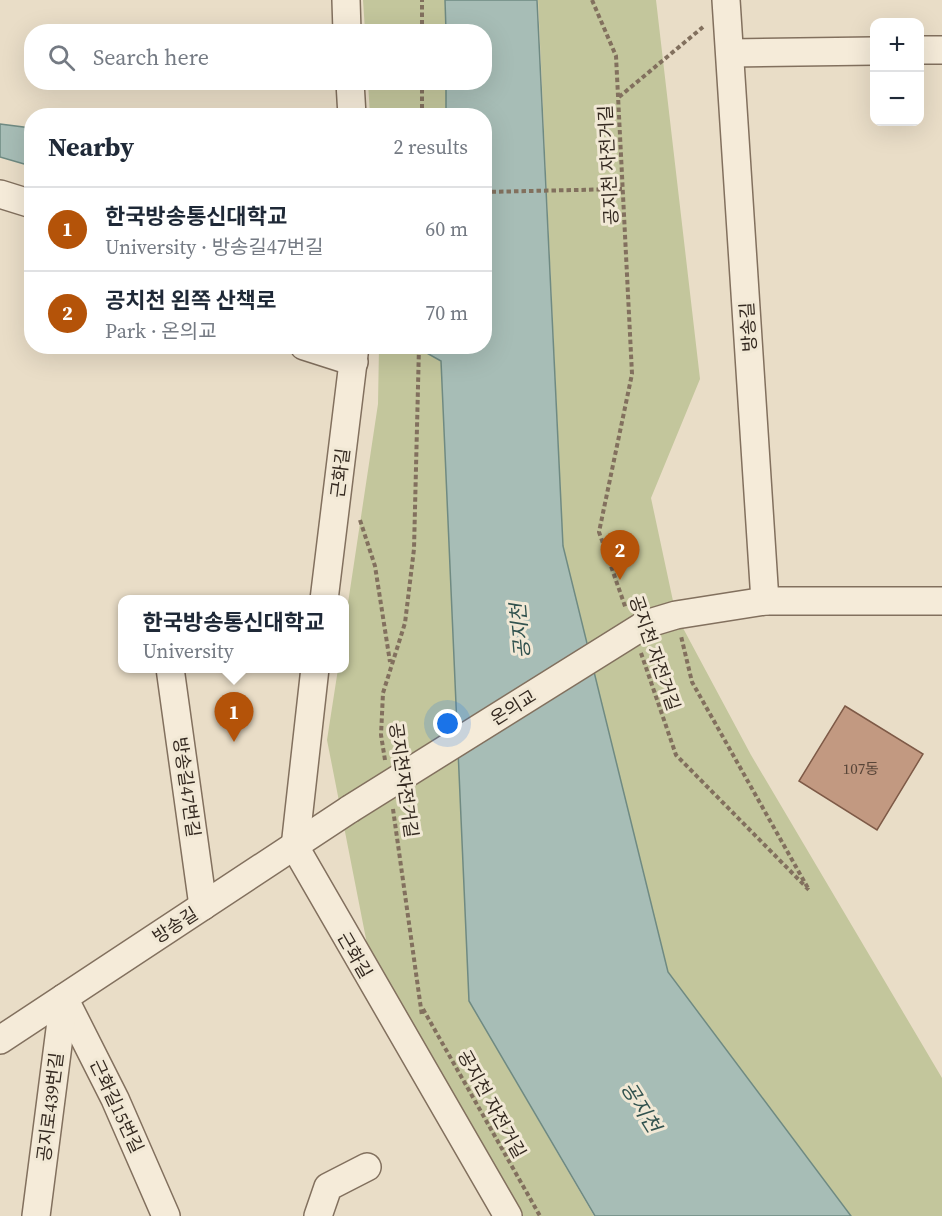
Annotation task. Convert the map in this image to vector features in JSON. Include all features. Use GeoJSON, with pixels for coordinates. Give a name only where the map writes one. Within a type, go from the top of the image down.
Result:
{"type":"FeatureCollection","features":[{"type":"Feature","properties":{"kind":"street"},"geometry":{"type":"LineString","coordinates":[[346,0],[347,24]]}},
{"type":"Feature","properties":{"kind":"street","name":"방송길"},"geometry":{"type":"LineString","coordinates":[[727,3],[765,601]]}},
{"type":"Feature","properties":{"kind":"street"},"geometry":{"type":"LineString","coordinates":[[924,50],[942,50]]}},
{"type":"Feature","properties":{"kind":"street"},"geometry":{"type":"LineString","coordinates":[[731,53],[870,51]]}},
{"type":"Feature","properties":{"kind":"street"},"geometry":{"type":"LineString","coordinates":[[350,90],[352,108]]}},
{"type":"Feature","properties":{"kind":"street"},"geometry":{"type":"LineString","coordinates":[[0,194],[24,202]]}},
{"type":"Feature","properties":{"kind":"street","name":"근화길"},"geometry":{"type":"LineString","coordinates":[[325,595],[355,354]]}},
{"type":"Feature","properties":{"kind":"street"},"geometry":{"type":"LineString","coordinates":[[636,626],[676,615],[765,601],[942,601]]}},
{"type":"Feature","properties":{"kind":"street","name":"온의교"},"geometry":{"type":"LineString","coordinates":[[350,809],[636,626]]}},
{"type":"Feature","properties":{"kind":"street","name":"방송길47번길"},"geometry":{"type":"LineString","coordinates":[[171,673],[203,906]]}},
{"type":"Feature","properties":{"kind":"street"},"geometry":{"type":"LineString","coordinates":[[295,847],[315,673]]}},
{"type":"Feature","properties":{"kind":"street","name":"방송길"},"geometry":{"type":"LineString","coordinates":[[0,1040],[350,809]]}},
{"type":"Feature","properties":{"kind":"street","name":"근화길"},"geometry":{"type":"LineString","coordinates":[[295,847],[508,1216]]}},
{"type":"Feature","properties":{"kind":"street","name":"공지로439번길"},"geometry":{"type":"LineString","coordinates":[[36,1216],[64,998]]}},
{"type":"Feature","properties":{"kind":"street","name":"근화길15번길"},"geometry":{"type":"LineString","coordinates":[[64,998],[115,1099],[166,1216]]}},
{"type":"Feature","properties":{"kind":"street"},"geometry":{"type":"LineString","coordinates":[[318,1216],[328,1187],[367,1167]]}},
{"type":"Feature","properties":{"kind":"path"},"geometry":{"type":"LineString","coordinates":[[422,0],[422,24]]}},
{"type":"Feature","properties":{"kind":"path","name":"공지천 자전거길"},"geometry":{"type":"LineString","coordinates":[[592,0],[616,56],[632,374],[599,532],[636,626],[676,755],[810,890],[692,682],[676,615]]}},
{"type":"Feature","properties":{"kind":"path"},"geometry":{"type":"LineString","coordinates":[[618,98],[727,3]]}},
{"type":"Feature","properties":{"kind":"path"},"geometry":{"type":"LineString","coordinates":[[422,90],[422,108]]}},
{"type":"Feature","properties":{"kind":"path"},"geometry":{"type":"LineString","coordinates":[[492,192],[622,189]]}},
{"type":"Feature","properties":{"kind":"path","name":"공지천자전거길"},"geometry":{"type":"LineString","coordinates":[[386,768],[381,735],[383,693],[405,623],[414,549],[418,354]]}},
{"type":"Feature","properties":{"kind":"path"},"geometry":{"type":"LineString","coordinates":[[338,490],[357,510],[375,566],[390,666]]}},
{"type":"Feature","properties":{"kind":"path","name":"공지천자전거길"},"geometry":{"type":"LineString","coordinates":[[392,801],[422,1018]]}},
{"type":"Feature","properties":{"kind":"path","name":"공지천 자전거길"},"geometry":{"type":"LineString","coordinates":[[421,1006],[540,1216]]}},
{"type":"Feature","properties":{"kind":"green space"},"geometry":{"type":"Polygon","coordinates":[[[363,0],[445,0],[446,24],[365,24],[363,0]]]}},
{"type":"Feature","properties":{"kind":"green space"},"geometry":{"type":"Polygon","coordinates":[[[538,0],[656,0],[700,379],[651,498],[676,615],[751,755],[942,1078],[942,1216],[851,1216],[668,973],[563,546],[538,0]]]}},
{"type":"Feature","properties":{"kind":"green space"},"geometry":{"type":"Polygon","coordinates":[[[368,90],[446,90],[446,108],[370,108],[368,90]]]}},
{"type":"Feature","properties":{"kind":"green space"},"geometry":{"type":"Polygon","coordinates":[[[379,354],[428,354],[441,361],[469,1001],[594,1216],[518,1216],[367,944],[327,740],[337,673],[349,673],[349,596],[378,404],[379,354]]]}},
{"type":"Feature","properties":{"kind":"water","name":"공지천"},"geometry":{"type":"Polygon","coordinates":[[[445,0],[537,0],[563,546],[668,972],[851,1216],[595,1216],[469,1001],[441,361],[428,354],[492,354],[492,108],[446,108],[446,90],[492,90],[492,24],[446,24],[445,0]]]}},
{"type":"Feature","properties":{"kind":"water"},"geometry":{"type":"Polygon","coordinates":[[[0,124],[24,127],[24,164],[0,157],[0,124]]]}},
{"type":"Feature","properties":{"kind":"building"},"geometry":{"type":"Polygon","coordinates":[[[845,706],[923,754],[877,830],[799,781],[845,706]]]}},
{"type":"Feature","properties":{"kind":"place","name":"공치천 왼쪽 산책로"},"geometry":{"type":"Point","coordinates":[620,580]}},
{"type":"Feature","properties":{"kind":"place","name":"한국방송통신대학교"},"geometry":{"type":"Point","coordinates":[234,742]}}]}
